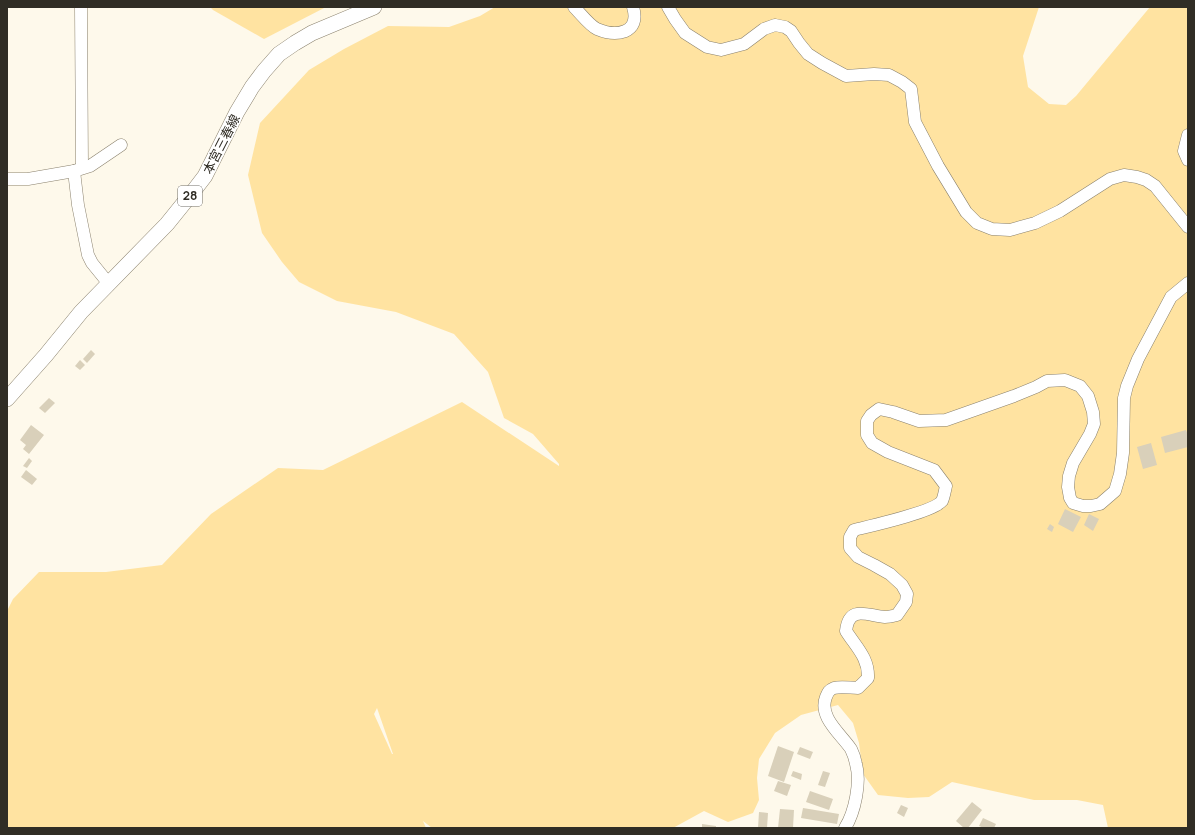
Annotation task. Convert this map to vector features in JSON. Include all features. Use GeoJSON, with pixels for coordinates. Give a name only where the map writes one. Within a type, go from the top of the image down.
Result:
{"type":"FeatureCollection","features":[{"type":"Feature","properties":{"kind":"main road","name":"本宮三春線"},"geometry":{"type":"LineString","coordinates":[[7,399],[81,312],[167,224],[205,176],[237,112],[264,70],[279,54],[312,33],[374,7]]}},
{"type":"Feature","properties":{"kind":"street"},"geometry":{"type":"LineString","coordinates":[[81,7],[78,205],[88,255],[92,263],[109,284]]}},
{"type":"Feature","properties":{"kind":"street"},"geometry":{"type":"LineString","coordinates":[[574,7],[596,28],[612,33],[623,33],[630,28],[634,22],[635,15],[633,7]]}},
{"type":"Feature","properties":{"kind":"street"},"geometry":{"type":"LineString","coordinates":[[668,7],[685,33],[707,47],[721,50],[744,44],[764,29],[775,25],[791,30],[808,54],[846,76],[874,74],[889,75],[902,82],[911,89],[915,122],[938,166],[966,212],[977,223],[992,229],[1010,230],[1035,223],[1060,211],[1110,179],[1124,176],[1137,177],[1146,180],[1155,186],[1188,227]]}},
{"type":"Feature","properties":{"kind":"street"},"geometry":{"type":"LineString","coordinates":[[1188,135],[1184,151],[1188,160]]}},
{"type":"Feature","properties":{"kind":"street"},"geometry":{"type":"LineString","coordinates":[[7,179],[28,179],[78,170],[90,166],[121,145]]}},
{"type":"Feature","properties":{"kind":"street"},"geometry":{"type":"LineString","coordinates":[[845,828],[852,816],[859,777],[851,750],[835,730],[825,711],[824,701],[828,692],[835,688],[858,688],[868,678],[868,670],[863,655],[846,631],[846,626],[850,618],[857,613],[868,613],[886,617],[897,615],[906,602],[908,594],[902,585],[890,574],[858,557],[850,548],[850,537],[854,530],[891,521],[936,506],[942,500],[946,486],[934,470],[888,452],[872,442],[867,435],[867,421],[870,415],[879,410],[893,412],[919,421],[946,420],[1014,396],[1047,381],[1065,380],[1080,386],[1088,396],[1093,412],[1094,424],[1090,434],[1073,463],[1069,476],[1068,487],[1070,498],[1072,503],[1083,506],[1100,504],[1115,491],[1120,474],[1123,453],[1124,398],[1127,386],[1138,359],[1171,297],[1188,283]]}},
{"type":"Feature","properties":{"kind":"shaded area"},"geometry":{"type":"Polygon","coordinates":[[[210,7],[326,7],[264,39],[210,7]]]}},
{"type":"Feature","properties":{"kind":"shaded area"},"geometry":{"type":"Polygon","coordinates":[[[495,7],[1039,7],[1023,56],[1028,87],[1049,104],[1066,105],[1076,96],[1150,7],[1188,7],[1188,828],[1108,828],[1103,805],[1077,800],[1034,800],[952,782],[929,797],[908,798],[878,795],[863,774],[859,743],[853,723],[838,705],[801,715],[775,733],[759,759],[757,778],[759,800],[753,813],[728,822],[704,811],[673,828],[432,828],[423,821],[426,828],[7,828],[7,611],[13,599],[39,572],[106,572],[162,565],[211,514],[278,468],[323,470],[462,402],[559,466],[559,464],[533,434],[504,418],[488,372],[454,334],[396,312],[337,301],[299,282],[282,262],[262,233],[248,175],[260,123],[309,70],[344,49],[388,26],[449,27],[480,16],[495,7]],[[377,708],[374,714],[393,754],[377,708]]]}},
{"type":"Feature","properties":{"kind":"building"},"geometry":{"type":"Polygon","coordinates":[[[91,350],[95,354],[87,363],[83,359],[91,350]]]}},
{"type":"Feature","properties":{"kind":"building"},"geometry":{"type":"Polygon","coordinates":[[[80,360],[85,365],[80,370],[75,366],[80,360]]]}},
{"type":"Feature","properties":{"kind":"building"},"geometry":{"type":"Polygon","coordinates":[[[49,398],[55,403],[45,413],[39,408],[49,398]]]}},
{"type":"Feature","properties":{"kind":"building"},"geometry":{"type":"Polygon","coordinates":[[[31,425],[44,435],[29,454],[23,449],[26,445],[20,440],[31,425]]]}},
{"type":"Feature","properties":{"kind":"building"},"geometry":{"type":"Polygon","coordinates":[[[1186,430],[1188,435],[1188,447],[1165,453],[1161,437],[1186,430]]]}},
{"type":"Feature","properties":{"kind":"building"},"geometry":{"type":"Polygon","coordinates":[[[1151,443],[1157,465],[1143,469],[1137,447],[1151,443]]]}},
{"type":"Feature","properties":{"kind":"building"},"geometry":{"type":"Polygon","coordinates":[[[29,458],[32,461],[27,468],[23,466],[29,458]]]}},
{"type":"Feature","properties":{"kind":"building"},"geometry":{"type":"Polygon","coordinates":[[[26,470],[37,479],[32,485],[21,477],[26,470]]]}},
{"type":"Feature","properties":{"kind":"building"},"geometry":{"type":"Polygon","coordinates":[[[1065,509],[1081,517],[1073,532],[1058,524],[1065,509]]]}},
{"type":"Feature","properties":{"kind":"building"},"geometry":{"type":"Polygon","coordinates":[[[1089,514],[1099,519],[1093,531],[1084,525],[1089,514]]]}},
{"type":"Feature","properties":{"kind":"building"},"geometry":{"type":"Polygon","coordinates":[[[1050,524],[1054,527],[1052,532],[1047,529],[1050,524]]]}},
{"type":"Feature","properties":{"kind":"building"},"geometry":{"type":"Polygon","coordinates":[[[778,746],[794,752],[784,782],[768,776],[778,746]]]}},
{"type":"Feature","properties":{"kind":"building"},"geometry":{"type":"Polygon","coordinates":[[[800,747],[813,752],[810,759],[797,754],[800,747]]]}},
{"type":"Feature","properties":{"kind":"building"},"geometry":{"type":"Polygon","coordinates":[[[793,771],[802,774],[801,780],[791,776],[793,771]]]}},
{"type":"Feature","properties":{"kind":"building"},"geometry":{"type":"Polygon","coordinates":[[[823,771],[830,773],[825,787],[818,785],[823,771]]]}},
{"type":"Feature","properties":{"kind":"building"},"geometry":{"type":"Polygon","coordinates":[[[778,781],[791,785],[787,796],[774,791],[778,781]]]}},
{"type":"Feature","properties":{"kind":"building"},"geometry":{"type":"Polygon","coordinates":[[[810,791],[833,799],[829,810],[806,802],[810,791]]]}},
{"type":"Feature","properties":{"kind":"building"},"geometry":{"type":"Polygon","coordinates":[[[972,802],[982,810],[968,828],[964,828],[956,821],[972,802]]]}},
{"type":"Feature","properties":{"kind":"building"},"geometry":{"type":"Polygon","coordinates":[[[901,805],[908,808],[904,817],[897,813],[901,805]]]}},
{"type":"Feature","properties":{"kind":"building"},"geometry":{"type":"Polygon","coordinates":[[[803,808],[839,814],[837,824],[801,818],[803,808]]]}},
{"type":"Feature","properties":{"kind":"building"},"geometry":{"type":"Polygon","coordinates":[[[780,809],[794,810],[793,828],[778,828],[780,809]]]}},
{"type":"Feature","properties":{"kind":"building"},"geometry":{"type":"Polygon","coordinates":[[[759,812],[768,813],[767,828],[758,828],[759,812]]]}},
{"type":"Feature","properties":{"kind":"building"},"geometry":{"type":"Polygon","coordinates":[[[983,818],[996,824],[994,828],[984,828],[979,826],[983,818]]]}},
{"type":"Feature","properties":{"kind":"building"},"geometry":{"type":"Polygon","coordinates":[[[702,824],[716,826],[716,828],[702,828],[702,824]]]}}]}
